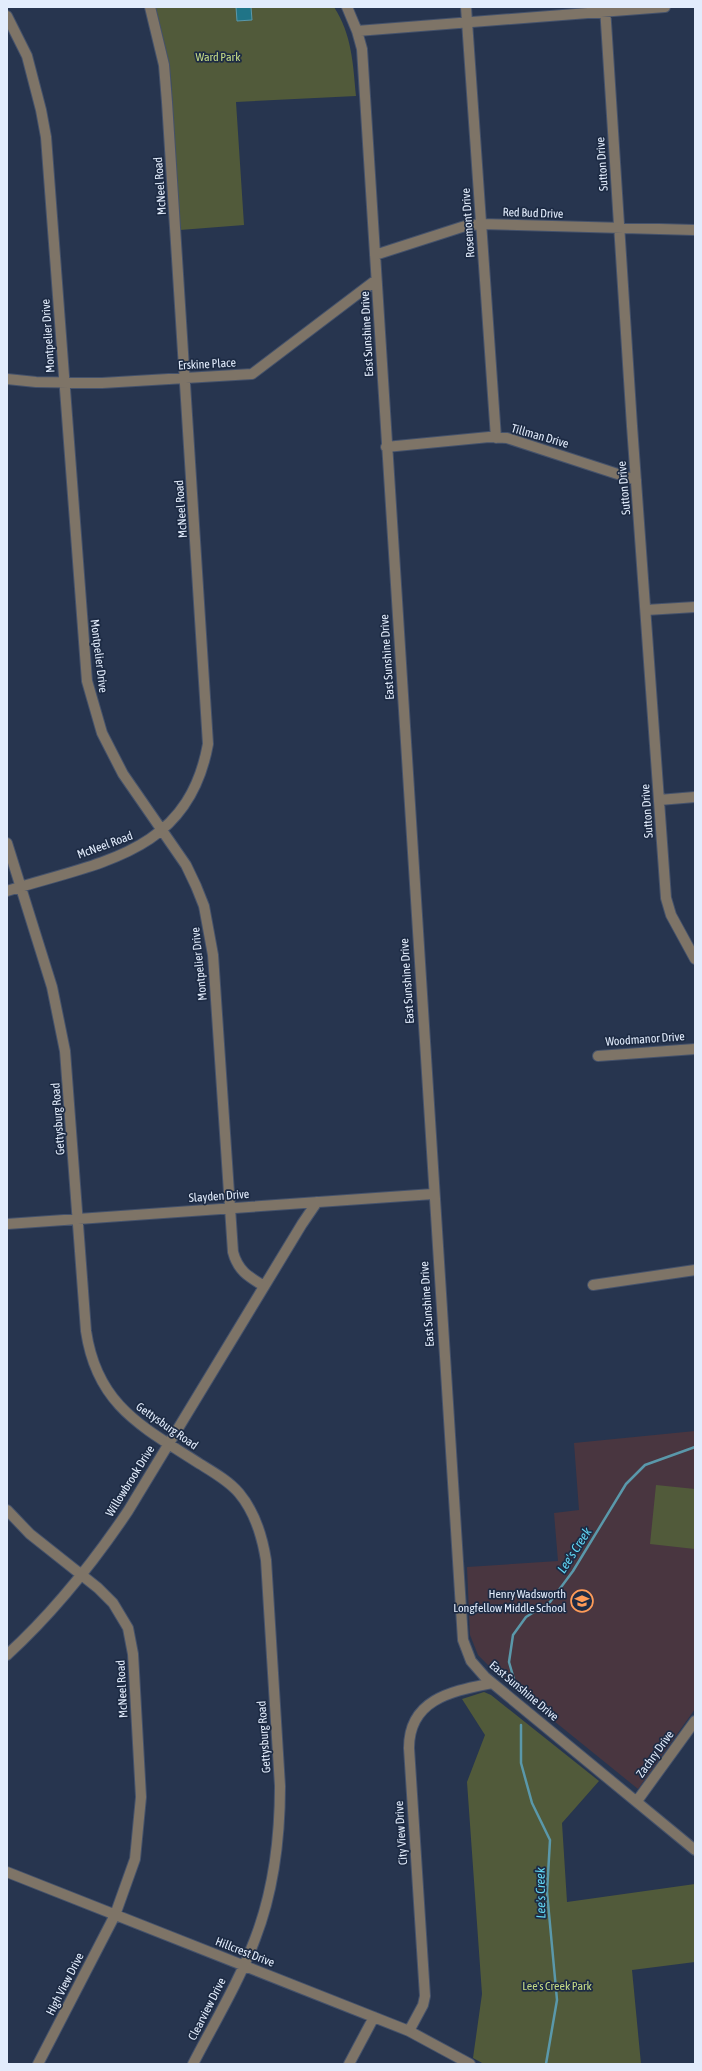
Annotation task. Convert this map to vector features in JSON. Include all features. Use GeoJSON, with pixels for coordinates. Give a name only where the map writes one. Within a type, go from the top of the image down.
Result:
{"type":"FeatureCollection","features":[{"type":"Feature","properties":{"kind":"street","name":"McNeel Road"},"geometry":{"type":"LineString","coordinates":[[7,891],[113,858],[139,847],[163,830],[181,812],[196,787],[205,760],[209,732],[164,65],[150,7]]}},
{"type":"Feature","properties":{"kind":"street","name":"East Sunshine Drive"},"geometry":{"type":"LineString","coordinates":[[347,7],[357,31],[362,49],[433,1194],[463,1640],[471,1661],[492,1683],[695,1850]]}},
{"type":"Feature","properties":{"kind":"street","name":"Rosemont Drive"},"geometry":{"type":"LineString","coordinates":[[466,7],[496,438]]}},
{"type":"Feature","properties":{"kind":"street"},"geometry":{"type":"LineString","coordinates":[[357,31],[605,9],[665,7]]}},
{"type":"Feature","properties":{"kind":"street","name":"Sutton Drive"},"geometry":{"type":"LineString","coordinates":[[605,9],[636,480],[666,898],[671,915],[695,959]]}},
{"type":"Feature","properties":{"kind":"street","name":"Montpelier Drive"},"geometry":{"type":"LineString","coordinates":[[7,16],[27,56],[41,110],[46,137],[83,646],[87,681],[102,733],[123,774],[186,865],[204,906],[212,939],[230,1208],[235,1260],[242,1273],[264,1286]]}},
{"type":"Feature","properties":{"kind":"street","name":"Red Bud Drive"},"geometry":{"type":"LineString","coordinates":[[375,255],[465,226],[481,224],[695,230]]}},
{"type":"Feature","properties":{"kind":"street","name":"Erskine Place"},"geometry":{"type":"LineString","coordinates":[[7,379],[64,383],[102,383],[252,374],[376,280]]}},
{"type":"Feature","properties":{"kind":"street","name":"Tillman Drive"},"geometry":{"type":"LineString","coordinates":[[386,447],[496,438],[520,441],[636,480]]}},
{"type":"Feature","properties":{"kind":"street"},"geometry":{"type":"LineString","coordinates":[[646,610],[695,607]]}},
{"type":"Feature","properties":{"kind":"street"},"geometry":{"type":"LineString","coordinates":[[659,800],[695,797]]}},
{"type":"Feature","properties":{"kind":"street","name":"Gettysburg Road"},"geometry":{"type":"LineString","coordinates":[[7,843],[52,987],[64,1044],[69,1089],[86,1332],[93,1364],[102,1382],[123,1410],[140,1425],[223,1479],[238,1491],[253,1515],[262,1536],[266,1560],[280,1818],[277,1850],[268,1900],[256,1938],[244,1966]]}},
{"type":"Feature","properties":{"kind":"street","name":"Woodmanor Drive"},"geometry":{"type":"LineString","coordinates":[[598,1056],[695,1049]]}},
{"type":"Feature","properties":{"kind":"street","name":"Slayden Drive"},"geometry":{"type":"LineString","coordinates":[[7,1224],[433,1194]]}},
{"type":"Feature","properties":{"kind":"street","name":"Willowbrook Drive"},"geometry":{"type":"LineString","coordinates":[[7,1654],[35,1629],[82,1574],[128,1511],[264,1286],[317,1202]]}},
{"type":"Feature","properties":{"kind":"street"},"geometry":{"type":"LineString","coordinates":[[593,1285],[695,1270]]}},
{"type":"Feature","properties":{"kind":"street","name":"McNeel Road"},"geometry":{"type":"LineString","coordinates":[[7,1510],[30,1534],[82,1574],[106,1595],[119,1611],[128,1628],[133,1654],[141,1811],[135,1859],[115,1915]]}},
{"type":"Feature","properties":{"kind":"street","name":"City View Drive"},"geometry":{"type":"LineString","coordinates":[[409,2031],[423,2005],[425,1996],[409,1748],[412,1726],[420,1713],[434,1700],[455,1691],[492,1683]]}},
{"type":"Feature","properties":{"kind":"street","name":"Zachry Drive"},"geometry":{"type":"LineString","coordinates":[[637,1801],[695,1721]]}},
{"type":"Feature","properties":{"kind":"street","name":"Hillcrest Drive"},"geometry":{"type":"LineString","coordinates":[[7,1872],[409,2031],[470,2064]]}},
{"type":"Feature","properties":{"kind":"street","name":"High View Drive"},"geometry":{"type":"LineString","coordinates":[[38,2064],[115,1915]]}},
{"type":"Feature","properties":{"kind":"street","name":"Clearview Drive"},"geometry":{"type":"LineString","coordinates":[[193,2064],[244,1966]]}},
{"type":"Feature","properties":{"kind":"street"},"geometry":{"type":"LineString","coordinates":[[349,2064],[374,2017]]}},
{"type":"Feature","properties":{"kind":"shaded area"},"geometry":{"type":"Polygon","coordinates":[[[236,7],[251,7],[252,20],[237,21],[236,7]]]}},
{"type":"Feature","properties":{"kind":"shaded area","name":"Henry Wadsworth Longfellow Middle School"},"geometry":{"type":"Polygon","coordinates":[[[695,1431],[695,1709],[638,1789],[501,1678],[478,1655],[470,1635],[467,1567],[558,1561],[554,1513],[579,1510],[574,1443],[695,1431]]]}},
{"type":"Feature","properties":{"kind":"green space","name":"Ward Park"},"geometry":{"type":"Polygon","coordinates":[[[154,7],[334,7],[345,28],[351,50],[356,96],[236,102],[244,225],[180,230],[171,79],[165,47],[154,7]]]}},
{"type":"Feature","properties":{"kind":"green space"},"geometry":{"type":"Polygon","coordinates":[[[656,1485],[695,1489],[695,1549],[650,1544],[656,1485]]]}},
{"type":"Feature","properties":{"kind":"green space","name":"Lee's Creek Park"},"geometry":{"type":"Polygon","coordinates":[[[484,1692],[491,1695],[599,1781],[562,1823],[567,1902],[695,1884],[695,1962],[632,1970],[641,2064],[484,2064],[473,2058],[482,1994],[467,1782],[485,1735],[462,1699],[484,1692]]]}},
{"type":"Feature","properties":{"kind":"waterway","name":"Lee's Creek"},"geometry":{"type":"LineString","coordinates":[[517,1690],[509,1662],[513,1635],[526,1617],[550,1602],[573,1571],[626,1484],[645,1465],[695,1447]]}},
{"type":"Feature","properties":{"kind":"waterway","name":"Lee's Creek"},"geometry":{"type":"LineString","coordinates":[[521,1725],[521,1763],[532,1803],[550,1840],[547,1892],[557,2000],[546,2064]]}},
{"type":"Feature","properties":{"kind":"place","name":"Henry Wadsworth Longfellow Middle School"},"geometry":{"type":"Point","coordinates":[582,1601]}}]}
